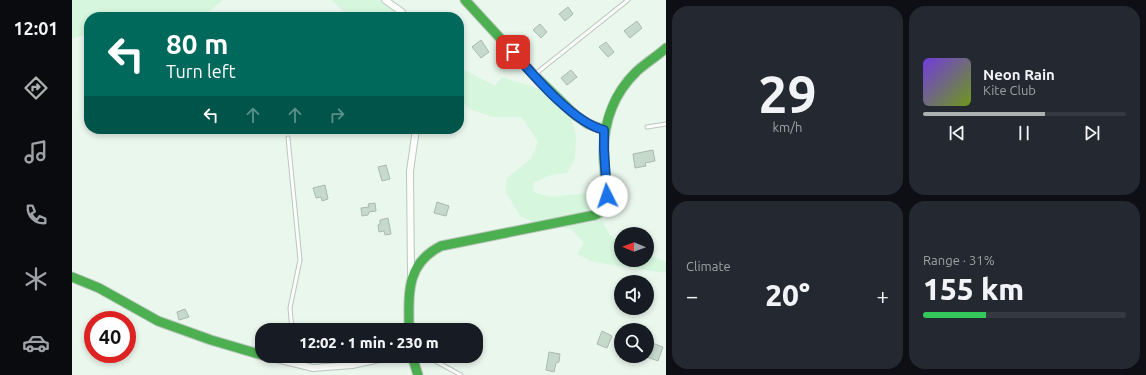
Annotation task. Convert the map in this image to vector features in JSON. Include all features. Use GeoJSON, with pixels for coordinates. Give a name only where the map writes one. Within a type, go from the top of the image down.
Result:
{"type":"FeatureCollection","features":[{"type":"Feature","properties":{"kind":"street"},"geometry":{"type":"LineString","coordinates":[[386,0],[402,12]]}},
{"type":"Feature","properties":{"kind":"street"},"geometry":{"type":"LineString","coordinates":[[466,0],[534,75],[580,120],[604,130]]}},
{"type":"Feature","properties":{"kind":"street"},"geometry":{"type":"LineString","coordinates":[[412,282],[414,272],[421,259],[431,251],[441,246],[600,213],[604,210],[607,204],[604,130],[614,100],[634,73],[666,48]]}},
{"type":"Feature","properties":{"kind":"street"},"geometry":{"type":"LineString","coordinates":[[409,323],[412,282],[410,171],[415,134]]}},
{"type":"Feature","properties":{"kind":"street"},"geometry":{"type":"LineString","coordinates":[[72,277],[99,288],[158,321],[211,340],[255,353]]}},
{"type":"Feature","properties":{"kind":"street"},"geometry":{"type":"LineString","coordinates":[[290,363],[313,368],[361,363]]}},
{"type":"Feature","properties":{"kind":"street"},"geometry":{"type":"LineString","coordinates":[[414,363],[418,375]]}},
{"type":"Feature","properties":{"kind":"lane"},"geometry":{"type":"LineString","coordinates":[[534,75],[628,0]]}},
{"type":"Feature","properties":{"kind":"lane"},"geometry":{"type":"LineString","coordinates":[[647,127],[666,124]]}},
{"type":"Feature","properties":{"kind":"lane"},"geometry":{"type":"LineString","coordinates":[[288,138],[300,260],[290,308],[291,323]]}},
{"type":"Feature","properties":{"kind":"lane"},"geometry":{"type":"LineString","coordinates":[[439,363],[461,375]]}},
{"type":"Feature","properties":{"kind":"green space"},"geometry":{"type":"Polygon","coordinates":[[[72,0],[223,0],[207,12],[84,12],[84,35],[72,39],[72,0]]]}},
{"type":"Feature","properties":{"kind":"green space"},"geometry":{"type":"Polygon","coordinates":[[[332,0],[380,0],[398,12],[345,12],[332,0]]]}},
{"type":"Feature","properties":{"kind":"green space"},"geometry":{"type":"Polygon","coordinates":[[[464,70],[495,86],[502,77],[539,89],[570,114],[576,136],[575,158],[567,173],[551,175],[533,183],[534,192],[550,197],[595,192],[603,222],[606,229],[614,239],[614,265],[593,262],[577,254],[584,243],[571,229],[535,223],[520,216],[506,192],[507,178],[531,159],[538,142],[522,117],[493,117],[469,109],[464,102],[464,70]]]}},
{"type":"Feature","properties":{"kind":"green space"},"geometry":{"type":"Polygon","coordinates":[[[654,257],[666,262],[666,273],[626,267],[654,267],[654,257]]]}},
{"type":"Feature","properties":{"kind":"building"},"geometry":{"type":"Polygon","coordinates":[[[568,7],[573,14],[565,21],[559,14],[568,7]]]}},
{"type":"Feature","properties":{"kind":"building"},"geometry":{"type":"Polygon","coordinates":[[[637,21],[642,28],[630,38],[624,31],[637,21]]]}},
{"type":"Feature","properties":{"kind":"building"},"geometry":{"type":"Polygon","coordinates":[[[540,24],[547,32],[541,38],[533,30],[540,24]]]}},
{"type":"Feature","properties":{"kind":"building"},"geometry":{"type":"Polygon","coordinates":[[[481,40],[489,52],[481,58],[472,47],[481,40]]]}},
{"type":"Feature","properties":{"kind":"building"},"geometry":{"type":"Polygon","coordinates":[[[606,42],[614,52],[608,57],[599,47],[606,42]]]}},
{"type":"Feature","properties":{"kind":"building"},"geometry":{"type":"Polygon","coordinates":[[[571,70],[577,77],[567,85],[561,78],[571,70]]]}},
{"type":"Feature","properties":{"kind":"building"},"geometry":{"type":"Polygon","coordinates":[[[653,150],[655,161],[645,163],[646,166],[635,168],[633,154],[653,150]]]}},
{"type":"Feature","properties":{"kind":"building"},"geometry":{"type":"Polygon","coordinates":[[[386,165],[390,179],[382,181],[378,167],[386,165]]]}},
{"type":"Feature","properties":{"kind":"building"},"geometry":{"type":"Polygon","coordinates":[[[325,185],[328,199],[322,201],[321,197],[316,198],[313,188],[325,185]]]}},
{"type":"Feature","properties":{"kind":"building"},"geometry":{"type":"Polygon","coordinates":[[[437,202],[449,206],[446,216],[434,213],[437,202]]]}},
{"type":"Feature","properties":{"kind":"building"},"geometry":{"type":"Polygon","coordinates":[[[375,203],[376,211],[369,212],[368,215],[362,216],[361,208],[369,207],[368,204],[375,203]]]}},
{"type":"Feature","properties":{"kind":"building"},"geometry":{"type":"Polygon","coordinates":[[[388,218],[391,234],[385,235],[384,231],[379,232],[378,225],[380,224],[380,220],[388,218]]]}},
{"type":"Feature","properties":{"kind":"building"},"geometry":{"type":"Polygon","coordinates":[[[185,309],[189,317],[179,320],[177,312],[185,309]]]}},
{"type":"Feature","properties":{"kind":"building"},"geometry":{"type":"Polygon","coordinates":[[[602,331],[612,336],[607,348],[597,344],[602,331]]]}},
{"type":"Feature","properties":{"kind":"building"},"geometry":{"type":"Polygon","coordinates":[[[654,344],[663,347],[658,361],[654,360],[654,344]]]}},
{"type":"Feature","properties":{"kind":"building"},"geometry":{"type":"Polygon","coordinates":[[[549,352],[560,354],[559,362],[556,363],[554,372],[546,370],[549,352]]]}},
{"type":"Feature","properties":{"kind":"traffic: fast"},"geometry":{"type":"LineString","coordinates":[[465,0],[534,75],[575,115],[588,124],[605,130]]}},
{"type":"Feature","properties":{"kind":"traffic: fast"},"geometry":{"type":"LineString","coordinates":[[409,323],[410,293],[415,271],[429,253],[441,246],[595,215],[605,210],[607,192],[604,148],[610,112],[628,80],[666,48]]}},
{"type":"Feature","properties":{"kind":"traffic: fast"},"geometry":{"type":"LineString","coordinates":[[72,277],[99,288],[158,321],[211,340],[255,353]]}},
{"type":"Feature","properties":{"kind":"traffic: fast"},"geometry":{"type":"LineString","coordinates":[[414,363],[418,375]]}},
{"type":"Feature","properties":{"kind":"route"},"geometry":{"type":"LineString","coordinates":[[513,52],[580,120],[604,130],[607,196]]}}]}
